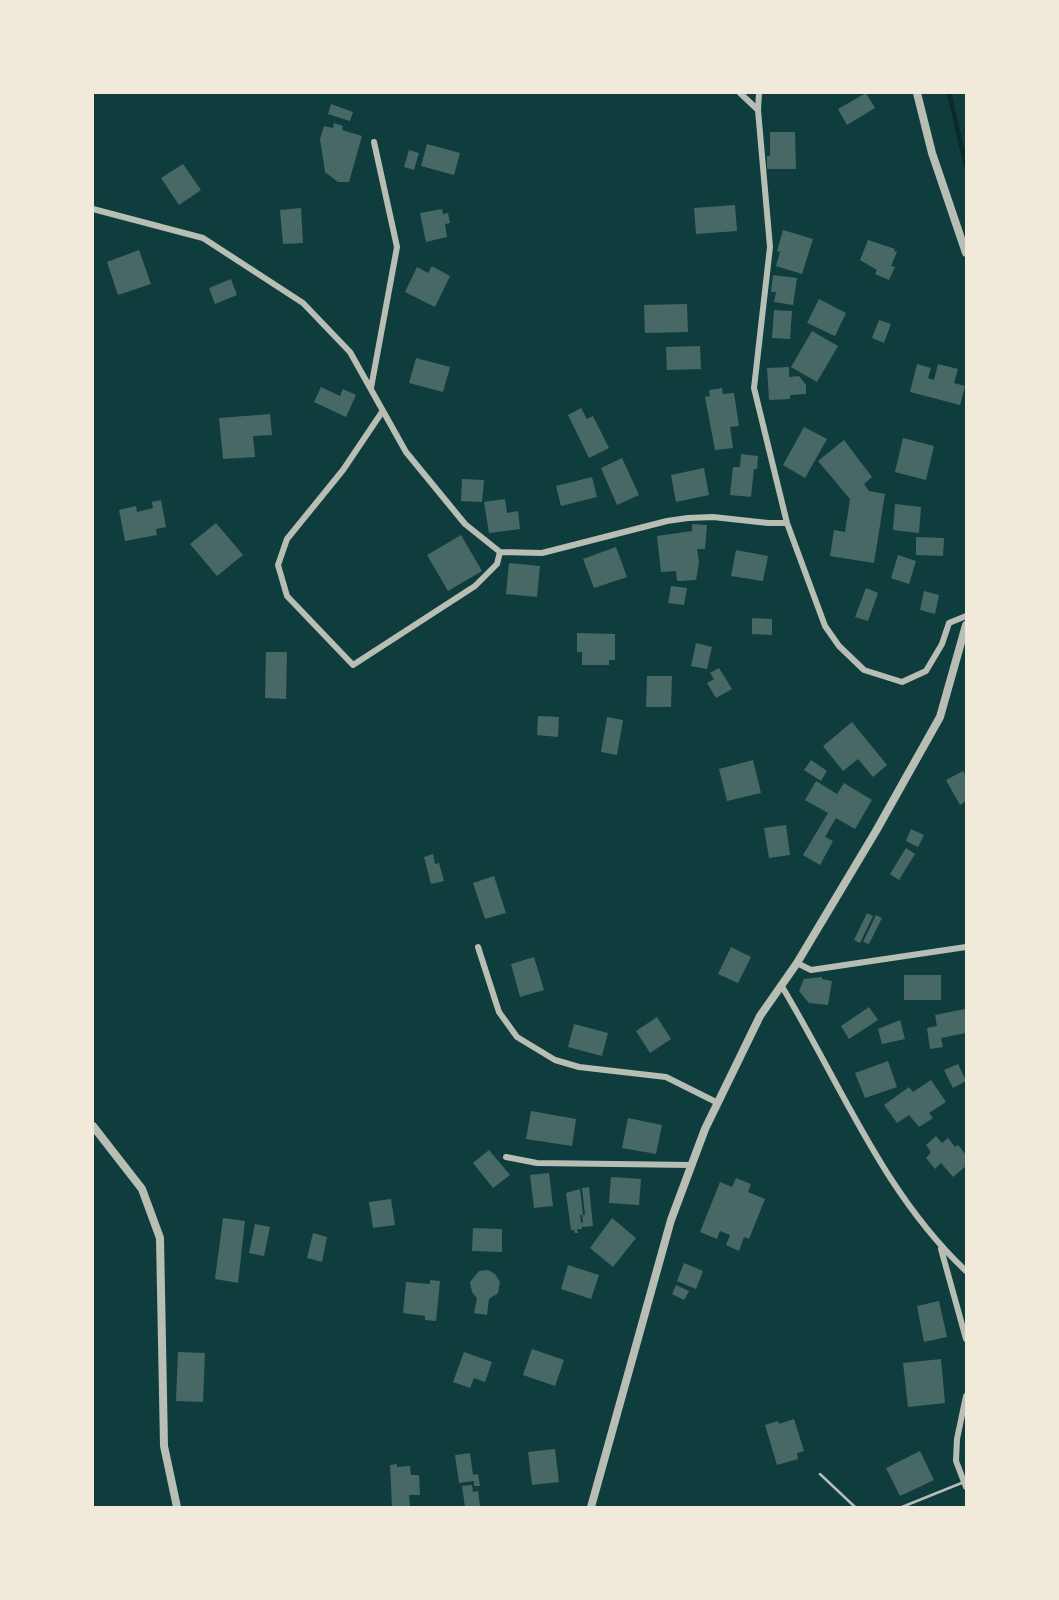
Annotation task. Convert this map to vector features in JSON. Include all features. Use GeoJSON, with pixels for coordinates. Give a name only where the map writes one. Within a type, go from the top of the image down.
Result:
{"type":"FeatureCollection","features":[{"type":"Feature","properties":{"kind":"street"},"geometry":{"type":"LineString","coordinates":[[740,93],[758,110]]}},
{"type":"Feature","properties":{"kind":"street"},"geometry":{"type":"LineString","coordinates":[[759,93],[758,110],[770,247],[754,388],[787,523],[825,625],[839,646],[864,670],[902,681],[926,671],[942,644],[949,623],[966,616]]}},
{"type":"Feature","properties":{"kind":"street"},"geometry":{"type":"LineString","coordinates":[[917,93],[932,153],[966,253]]}},
{"type":"Feature","properties":{"kind":"street"},"geometry":{"type":"LineString","coordinates":[[371,388],[397,247],[374,142]]}},
{"type":"Feature","properties":{"kind":"street"},"geometry":{"type":"LineString","coordinates":[[93,209],[203,239],[303,303],[350,352],[405,452],[465,524],[500,552],[542,554],[667,521],[688,518],[713,517],[787,523]]}},
{"type":"Feature","properties":{"kind":"street"},"geometry":{"type":"LineString","coordinates":[[382,412],[343,470],[287,539],[278,565],[286,596],[353,665],[475,586],[497,564],[500,552]]}},
{"type":"Feature","properties":{"kind":"street"},"geometry":{"type":"LineString","coordinates":[[591,1507],[671,1220],[718,1103],[760,1016],[797,963],[940,717],[966,625]]}},
{"type":"Feature","properties":{"kind":"street"},"geometry":{"type":"LineString","coordinates":[[478,947],[499,1013],[517,1037],[555,1060],[579,1067],[666,1077],[718,1103]]}},
{"type":"Feature","properties":{"kind":"street"},"geometry":{"type":"LineString","coordinates":[[797,963],[811,971],[966,947]]}},
{"type":"Feature","properties":{"kind":"street"},"geometry":{"type":"LineString","coordinates":[[781,985],[805,1024],[874,1155],[941,1247],[966,1270]]}},
{"type":"Feature","properties":{"kind":"street"},"geometry":{"type":"LineString","coordinates":[[93,1126],[142,1189],[160,1238],[164,1446],[177,1507]]}},
{"type":"Feature","properties":{"kind":"street"},"geometry":{"type":"LineString","coordinates":[[506,1157],[537,1163],[692,1165]]}},
{"type":"Feature","properties":{"kind":"street"},"geometry":{"type":"LineString","coordinates":[[941,1247],[966,1339]]}},
{"type":"Feature","properties":{"kind":"street"},"geometry":{"type":"LineString","coordinates":[[965,1485],[956,1461],[957,1439],[966,1396]]}},
{"type":"Feature","properties":{"kind":"lane"},"geometry":{"type":"LineString","coordinates":[[820,1474],[855,1507]]}},
{"type":"Feature","properties":{"kind":"lane"},"geometry":{"type":"LineString","coordinates":[[902,1507],[965,1485]]}},
{"type":"Feature","properties":{"kind":"building"},"geometry":{"type":"Polygon","coordinates":[[[866,93],[875,108],[847,125],[838,109],[866,93]]]}},
{"type":"Feature","properties":{"kind":"building"},"geometry":{"type":"Polygon","coordinates":[[[331,104],[353,112],[350,121],[328,114],[331,104]]]}},
{"type":"Feature","properties":{"kind":"building"},"geometry":{"type":"Polygon","coordinates":[[[334,123],[343,126],[342,130],[362,136],[349,182],[338,182],[325,172],[320,139],[324,126],[333,128],[334,123]]]}},
{"type":"Feature","properties":{"kind":"building"},"geometry":{"type":"Polygon","coordinates":[[[770,132],[795,132],[796,169],[767,169],[770,132]]]}},
{"type":"Feature","properties":{"kind":"building"},"geometry":{"type":"Polygon","coordinates":[[[427,144],[460,153],[454,175],[421,166],[427,144]]]}},
{"type":"Feature","properties":{"kind":"building"},"geometry":{"type":"Polygon","coordinates":[[[409,150],[419,153],[414,170],[404,167],[409,150]]]}},
{"type":"Feature","properties":{"kind":"building"},"geometry":{"type":"Polygon","coordinates":[[[183,164],[201,190],[179,205],[161,178],[183,164]]]}},
{"type":"Feature","properties":{"kind":"building"},"geometry":{"type":"Polygon","coordinates":[[[735,205],[737,231],[696,234],[694,208],[735,205]]]}},
{"type":"Feature","properties":{"kind":"building"},"geometry":{"type":"Polygon","coordinates":[[[301,208],[303,243],[283,244],[280,210],[301,208]]]}},
{"type":"Feature","properties":{"kind":"building"},"geometry":{"type":"Polygon","coordinates":[[[442,209],[443,214],[448,213],[450,223],[445,224],[447,237],[426,242],[420,213],[442,209]]]}},
{"type":"Feature","properties":{"kind":"building"},"geometry":{"type":"Polygon","coordinates":[[[783,230],[813,239],[802,274],[776,266],[783,230]]]}},
{"type":"Feature","properties":{"kind":"building"},"geometry":{"type":"Polygon","coordinates":[[[868,240],[897,252],[891,266],[895,267],[889,280],[875,274],[877,270],[860,260],[868,240]]]}},
{"type":"Feature","properties":{"kind":"building"},"geometry":{"type":"Polygon","coordinates":[[[139,250],[151,284],[118,295],[107,262],[139,250]]]}},
{"type":"Feature","properties":{"kind":"building"},"geometry":{"type":"Polygon","coordinates":[[[432,266],[450,276],[435,307],[405,292],[417,267],[428,273],[432,266]]]}},
{"type":"Feature","properties":{"kind":"building"},"geometry":{"type":"Polygon","coordinates":[[[773,275],[797,278],[793,305],[774,302],[776,292],[771,292],[773,275]]]}},
{"type":"Feature","properties":{"kind":"building"},"geometry":{"type":"Polygon","coordinates":[[[231,279],[237,295],[215,304],[209,288],[231,279]]]}},
{"type":"Feature","properties":{"kind":"building"},"geometry":{"type":"Polygon","coordinates":[[[819,299],[846,313],[835,336],[807,323],[819,299]]]}},
{"type":"Feature","properties":{"kind":"building"},"geometry":{"type":"Polygon","coordinates":[[[687,304],[688,332],[645,333],[644,305],[687,304]]]}},
{"type":"Feature","properties":{"kind":"building"},"geometry":{"type":"Polygon","coordinates":[[[774,310],[792,311],[790,339],[772,338],[774,310]]]}},
{"type":"Feature","properties":{"kind":"building"},"geometry":{"type":"Polygon","coordinates":[[[879,320],[891,324],[884,343],[872,338],[879,320]]]}},
{"type":"Feature","properties":{"kind":"building"},"geometry":{"type":"Polygon","coordinates":[[[812,331],[838,346],[817,382],[791,367],[812,331]]]}},
{"type":"Feature","properties":{"kind":"building"},"geometry":{"type":"Polygon","coordinates":[[[700,346],[701,369],[667,370],[666,347],[700,346]]]}},
{"type":"Feature","properties":{"kind":"building"},"geometry":{"type":"Polygon","coordinates":[[[416,358],[450,367],[443,392],[409,383],[416,358]]]}},
{"type":"Feature","properties":{"kind":"building"},"geometry":{"type":"Polygon","coordinates":[[[917,364],[931,368],[928,378],[934,380],[938,364],[958,369],[954,383],[965,386],[960,405],[910,392],[917,364]]]}},
{"type":"Feature","properties":{"kind":"building"},"geometry":{"type":"Polygon","coordinates":[[[789,367],[789,377],[799,376],[806,385],[806,394],[790,395],[790,399],[769,400],[767,368],[789,367]]]}},
{"type":"Feature","properties":{"kind":"building"},"geometry":{"type":"Polygon","coordinates":[[[321,387],[340,396],[343,389],[356,395],[346,417],[314,402],[321,387]]]}},
{"type":"Feature","properties":{"kind":"building"},"geometry":{"type":"Polygon","coordinates":[[[722,388],[723,394],[734,393],[739,426],[730,427],[733,448],[715,450],[705,397],[710,396],[709,390],[722,388]]]}},
{"type":"Feature","properties":{"kind":"building"},"geometry":{"type":"Polygon","coordinates":[[[581,408],[587,419],[593,416],[609,448],[589,458],[568,415],[581,408]]]}},
{"type":"Feature","properties":{"kind":"building"},"geometry":{"type":"Polygon","coordinates":[[[270,414],[272,435],[253,436],[255,457],[223,459],[219,418],[270,414]]]}},
{"type":"Feature","properties":{"kind":"building"},"geometry":{"type":"Polygon","coordinates":[[[804,427],[827,439],[805,478],[783,465],[804,427]]]}},
{"type":"Feature","properties":{"kind":"building"},"geometry":{"type":"Polygon","coordinates":[[[903,438],[934,446],[926,480],[895,472],[903,438]]]}},
{"type":"Feature","properties":{"kind":"building"},"geometry":{"type":"Polygon","coordinates":[[[844,440],[872,477],[864,484],[869,491],[885,494],[874,563],[830,556],[834,530],[845,532],[850,499],[818,461],[844,440]]]}},
{"type":"Feature","properties":{"kind":"building"},"geometry":{"type":"Polygon","coordinates":[[[741,454],[758,456],[751,497],[730,495],[733,467],[740,467],[741,454]]]}},
{"type":"Feature","properties":{"kind":"building"},"geometry":{"type":"Polygon","coordinates":[[[622,458],[639,495],[617,505],[601,468],[622,458]]]}},
{"type":"Feature","properties":{"kind":"building"},"geometry":{"type":"Polygon","coordinates":[[[704,468],[709,495],[676,502],[671,475],[704,468]]]}},
{"type":"Feature","properties":{"kind":"building"},"geometry":{"type":"Polygon","coordinates":[[[592,477],[597,497],[561,506],[556,486],[592,477]]]}},
{"type":"Feature","properties":{"kind":"building"},"geometry":{"type":"Polygon","coordinates":[[[462,479],[484,480],[482,502],[461,501],[462,479]]]}},
{"type":"Feature","properties":{"kind":"building"},"geometry":{"type":"Polygon","coordinates":[[[505,499],[507,513],[518,511],[520,529],[489,533],[484,502],[505,499]]]}},
{"type":"Feature","properties":{"kind":"building"},"geometry":{"type":"Polygon","coordinates":[[[161,500],[166,527],[156,529],[157,535],[125,541],[119,510],[136,506],[137,512],[153,508],[152,502],[161,500]]]}},
{"type":"Feature","properties":{"kind":"building"},"geometry":{"type":"Polygon","coordinates":[[[895,504],[921,507],[919,533],[893,530],[895,504]]]}},
{"type":"Feature","properties":{"kind":"building"},"geometry":{"type":"Polygon","coordinates":[[[216,523],[243,555],[217,576],[190,544],[216,523]]]}},
{"type":"Feature","properties":{"kind":"building"},"geometry":{"type":"Polygon","coordinates":[[[692,524],[707,525],[705,549],[697,549],[699,562],[696,580],[677,581],[676,571],[661,572],[657,536],[692,531],[692,524]]]}},
{"type":"Feature","properties":{"kind":"building"},"geometry":{"type":"Polygon","coordinates":[[[461,535],[482,571],[448,591],[427,555],[461,535]]]}},
{"type":"Feature","properties":{"kind":"building"},"geometry":{"type":"Polygon","coordinates":[[[916,537],[944,538],[943,556],[916,555],[916,537]]]}},
{"type":"Feature","properties":{"kind":"building"},"geometry":{"type":"Polygon","coordinates":[[[616,547],[627,577],[594,588],[583,559],[616,547]]]}},
{"type":"Feature","properties":{"kind":"building"},"geometry":{"type":"Polygon","coordinates":[[[736,550],[768,556],[763,581],[731,576],[736,550]]]}},
{"type":"Feature","properties":{"kind":"building"},"geometry":{"type":"Polygon","coordinates":[[[898,555],[916,561],[909,584],[891,578],[898,555]]]}},
{"type":"Feature","properties":{"kind":"building"},"geometry":{"type":"Polygon","coordinates":[[[509,563],[540,566],[537,597],[506,594],[509,563]]]}},
{"type":"Feature","properties":{"kind":"building"},"geometry":{"type":"Polygon","coordinates":[[[671,586],[687,588],[684,605],[668,603],[671,586]]]}},
{"type":"Feature","properties":{"kind":"building"},"geometry":{"type":"Polygon","coordinates":[[[866,588],[878,593],[868,621],[855,617],[866,588]]]}},
{"type":"Feature","properties":{"kind":"building"},"geometry":{"type":"Polygon","coordinates":[[[924,591],[939,595],[935,614],[920,610],[924,591]]]}},
{"type":"Feature","properties":{"kind":"building"},"geometry":{"type":"Polygon","coordinates":[[[752,618],[772,619],[772,635],[752,634],[752,618]]]}},
{"type":"Feature","properties":{"kind":"building"},"geometry":{"type":"Polygon","coordinates":[[[577,633],[615,634],[615,660],[609,660],[609,665],[582,665],[582,652],[577,652],[577,633]]]}},
{"type":"Feature","properties":{"kind":"building"},"geometry":{"type":"Polygon","coordinates":[[[696,643],[712,647],[707,669],[691,666],[696,643]]]}},
{"type":"Feature","properties":{"kind":"building"},"geometry":{"type":"Polygon","coordinates":[[[266,652],[287,652],[286,699],[265,698],[266,652]]]}},
{"type":"Feature","properties":{"kind":"building"},"geometry":{"type":"Polygon","coordinates":[[[719,668],[732,689],[716,698],[707,683],[714,679],[710,673],[719,668]]]}},
{"type":"Feature","properties":{"kind":"building"},"geometry":{"type":"Polygon","coordinates":[[[647,676],[672,676],[671,707],[646,707],[647,676]]]}},
{"type":"Feature","properties":{"kind":"building"},"geometry":{"type":"Polygon","coordinates":[[[538,716],[559,717],[558,737],[537,735],[538,716]]]}},
{"type":"Feature","properties":{"kind":"building"},"geometry":{"type":"Polygon","coordinates":[[[607,717],[623,720],[617,755],[601,752],[607,717]]]}},
{"type":"Feature","properties":{"kind":"building"},"geometry":{"type":"Polygon","coordinates":[[[852,722],[887,765],[873,777],[858,759],[843,771],[823,746],[852,722]]]}},
{"type":"Feature","properties":{"kind":"building"},"geometry":{"type":"Polygon","coordinates":[[[753,760],[761,793],[727,801],[719,769],[753,760]]]}},
{"type":"Feature","properties":{"kind":"building"},"geometry":{"type":"Polygon","coordinates":[[[811,760],[827,771],[821,781],[804,770],[811,760]]]}},
{"type":"Feature","properties":{"kind":"building"},"geometry":{"type":"Polygon","coordinates":[[[963,771],[966,776],[966,801],[960,805],[946,780],[963,771]]]}},
{"type":"Feature","properties":{"kind":"building"},"geometry":{"type":"Polygon","coordinates":[[[816,781],[837,794],[844,783],[872,800],[855,829],[836,818],[825,837],[833,841],[820,865],[803,855],[828,813],[805,800],[816,781]]]}},
{"type":"Feature","properties":{"kind":"building"},"geometry":{"type":"Polygon","coordinates":[[[786,825],[790,855],[769,858],[764,828],[786,825]]]}},
{"type":"Feature","properties":{"kind":"building"},"geometry":{"type":"Polygon","coordinates":[[[911,829],[924,835],[918,847],[906,841],[911,829]]]}},
{"type":"Feature","properties":{"kind":"building"},"geometry":{"type":"Polygon","coordinates":[[[906,848],[915,854],[899,880],[890,874],[906,848]]]}},
{"type":"Feature","properties":{"kind":"building"},"geometry":{"type":"Polygon","coordinates":[[[433,854],[435,864],[439,863],[444,881],[431,884],[424,857],[433,854]]]}},
{"type":"Feature","properties":{"kind":"building"},"geometry":{"type":"Polygon","coordinates":[[[494,876],[506,913],[485,919],[473,883],[494,876]]]}},
{"type":"Feature","properties":{"kind":"building"},"geometry":{"type":"Polygon","coordinates":[[[867,913],[873,916],[860,943],[854,940],[867,913]]]}},
{"type":"Feature","properties":{"kind":"building"},"geometry":{"type":"Polygon","coordinates":[[[876,915],[882,918],[869,944],[863,942],[876,915]]]}},
{"type":"Feature","properties":{"kind":"building"},"geometry":{"type":"Polygon","coordinates":[[[731,947],[751,957],[738,983],[718,974],[731,947]]]}},
{"type":"Feature","properties":{"kind":"building"},"geometry":{"type":"Polygon","coordinates":[[[534,957],[544,990],[520,997],[511,964],[534,957]]]}},
{"type":"Feature","properties":{"kind":"building"},"geometry":{"type":"Polygon","coordinates":[[[904,975],[941,975],[941,1000],[904,1000],[904,975]]]}},
{"type":"Feature","properties":{"kind":"building"},"geometry":{"type":"Polygon","coordinates":[[[822,977],[832,981],[828,1005],[809,1003],[799,991],[804,979],[822,977]]]}},
{"type":"Feature","properties":{"kind":"building"},"geometry":{"type":"Polygon","coordinates":[[[869,1007],[878,1020],[849,1039],[841,1026],[869,1007]]]}},
{"type":"Feature","properties":{"kind":"building"},"geometry":{"type":"Polygon","coordinates":[[[965,1009],[966,1033],[941,1038],[943,1047],[930,1049],[927,1028],[937,1026],[935,1015],[965,1009]]]}},
{"type":"Feature","properties":{"kind":"building"},"geometry":{"type":"Polygon","coordinates":[[[657,1017],[671,1039],[650,1053],[636,1031],[657,1017]]]}},
{"type":"Feature","properties":{"kind":"building"},"geometry":{"type":"Polygon","coordinates":[[[900,1020],[905,1039],[882,1044],[878,1029],[900,1020]]]}},
{"type":"Feature","properties":{"kind":"building"},"geometry":{"type":"Polygon","coordinates":[[[574,1024],[608,1033],[602,1056],[568,1047],[574,1024]]]}},
{"type":"Feature","properties":{"kind":"building"},"geometry":{"type":"Polygon","coordinates":[[[888,1061],[897,1087],[865,1098],[855,1073],[888,1061]]]}},
{"type":"Feature","properties":{"kind":"building"},"geometry":{"type":"Polygon","coordinates":[[[958,1064],[966,1081],[953,1088],[944,1070],[958,1064]]]}},
{"type":"Feature","properties":{"kind":"building"},"geometry":{"type":"Polygon","coordinates":[[[931,1080],[946,1102],[929,1113],[933,1118],[919,1127],[909,1115],[897,1123],[884,1105],[909,1087],[913,1092],[931,1080]]]}},
{"type":"Feature","properties":{"kind":"building"},"geometry":{"type":"Polygon","coordinates":[[[531,1111],[576,1119],[572,1146],[526,1139],[531,1111]]]}},
{"type":"Feature","properties":{"kind":"building"},"geometry":{"type":"Polygon","coordinates":[[[628,1118],[662,1125],[656,1154],[622,1148],[628,1118]]]}},
{"type":"Feature","properties":{"kind":"building"},"geometry":{"type":"Polygon","coordinates":[[[936,1136],[942,1143],[948,1138],[966,1155],[966,1166],[953,1177],[941,1163],[935,1169],[926,1158],[931,1152],[926,1145],[936,1136]]]}},
{"type":"Feature","properties":{"kind":"building"},"geometry":{"type":"Polygon","coordinates":[[[489,1150],[510,1175],[493,1188],[473,1163],[489,1150]]]}},
{"type":"Feature","properties":{"kind":"building"},"geometry":{"type":"Polygon","coordinates":[[[549,1173],[553,1206],[534,1208],[530,1175],[549,1173]]]}},
{"type":"Feature","properties":{"kind":"building"},"geometry":{"type":"Polygon","coordinates":[[[611,1177],[641,1179],[639,1205],[609,1203],[611,1177]]]}},
{"type":"Feature","properties":{"kind":"building"},"geometry":{"type":"Polygon","coordinates":[[[736,1178],[751,1184],[748,1192],[765,1199],[749,1239],[744,1237],[739,1251],[726,1245],[730,1235],[720,1231],[717,1239],[700,1232],[720,1182],[732,1187],[736,1178]]]}},
{"type":"Feature","properties":{"kind":"building"},"geometry":{"type":"Polygon","coordinates":[[[589,1187],[593,1226],[582,1225],[582,1229],[577,1229],[578,1233],[571,1230],[566,1193],[580,1189],[583,1215],[582,1188],[589,1187]]]}},
{"type":"Feature","properties":{"kind":"building"},"geometry":{"type":"Polygon","coordinates":[[[391,1199],[395,1225],[373,1228],[369,1202],[391,1199]]]}},
{"type":"Feature","properties":{"kind":"building"},"geometry":{"type":"Polygon","coordinates":[[[223,1218],[245,1221],[238,1283],[215,1279],[223,1218]]]}},
{"type":"Feature","properties":{"kind":"building"},"geometry":{"type":"Polygon","coordinates":[[[612,1218],[636,1238],[613,1267],[590,1248],[612,1218]]]}},
{"type":"Feature","properties":{"kind":"building"},"geometry":{"type":"Polygon","coordinates":[[[255,1224],[270,1227],[264,1256],[249,1253],[255,1224]]]}},
{"type":"Feature","properties":{"kind":"building"},"geometry":{"type":"Polygon","coordinates":[[[473,1228],[502,1229],[502,1252],[472,1251],[473,1228]]]}},
{"type":"Feature","properties":{"kind":"building"},"geometry":{"type":"Polygon","coordinates":[[[313,1233],[327,1237],[322,1262],[307,1258],[313,1233]]]}},
{"type":"Feature","properties":{"kind":"building"},"geometry":{"type":"Polygon","coordinates":[[[684,1263],[703,1271],[696,1289],[677,1281],[684,1263]]]}},
{"type":"Feature","properties":{"kind":"building"},"geometry":{"type":"Polygon","coordinates":[[[568,1265],[599,1275],[591,1299],[561,1289],[568,1265]]]}},
{"type":"Feature","properties":{"kind":"building"},"geometry":{"type":"Polygon","coordinates":[[[488,1270],[495,1274],[500,1282],[498,1293],[489,1299],[487,1315],[474,1313],[477,1298],[472,1292],[470,1282],[479,1271],[488,1270]]]}},
{"type":"Feature","properties":{"kind":"building"},"geometry":{"type":"Polygon","coordinates":[[[430,1280],[440,1281],[436,1321],[425,1320],[425,1316],[403,1313],[406,1282],[430,1284],[430,1280]]]}},
{"type":"Feature","properties":{"kind":"building"},"geometry":{"type":"Polygon","coordinates":[[[676,1285],[689,1291],[684,1300],[672,1294],[676,1285]]]}},
{"type":"Feature","properties":{"kind":"building"},"geometry":{"type":"Polygon","coordinates":[[[939,1301],[947,1337],[924,1342],[917,1306],[939,1301]]]}},
{"type":"Feature","properties":{"kind":"building"},"geometry":{"type":"Polygon","coordinates":[[[532,1349],[564,1360],[555,1386],[523,1375],[532,1349]]]}},
{"type":"Feature","properties":{"kind":"building"},"geometry":{"type":"Polygon","coordinates":[[[178,1352],[205,1353],[203,1402],[176,1401],[178,1352]]]}},
{"type":"Feature","properties":{"kind":"building"},"geometry":{"type":"Polygon","coordinates":[[[464,1352],[492,1362],[485,1382],[474,1378],[470,1388],[453,1382],[464,1352]]]}},
{"type":"Feature","properties":{"kind":"building"},"geometry":{"type":"Polygon","coordinates":[[[941,1359],[945,1403],[908,1407],[903,1363],[941,1359]]]}},
{"type":"Feature","properties":{"kind":"building"},"geometry":{"type":"Polygon","coordinates":[[[794,1419],[804,1451],[797,1453],[798,1459],[777,1465],[765,1425],[794,1419]]]}},
{"type":"Feature","properties":{"kind":"building"},"geometry":{"type":"Polygon","coordinates":[[[555,1449],[559,1482],[532,1485],[528,1452],[555,1449]]]}},
{"type":"Feature","properties":{"kind":"building"},"geometry":{"type":"Polygon","coordinates":[[[920,1451],[934,1480],[900,1496],[886,1468],[920,1451]]]}},
{"type":"Feature","properties":{"kind":"building"},"geometry":{"type":"Polygon","coordinates":[[[470,1453],[473,1475],[478,1474],[480,1486],[474,1486],[474,1481],[459,1483],[455,1455],[470,1453]]]}},
{"type":"Feature","properties":{"kind":"building"},"geometry":{"type":"Polygon","coordinates":[[[397,1464],[397,1467],[410,1466],[411,1475],[419,1475],[420,1495],[409,1495],[410,1507],[392,1507],[390,1465],[397,1464]]]}},
{"type":"Feature","properties":{"kind":"building"},"geometry":{"type":"Polygon","coordinates":[[[472,1485],[473,1492],[478,1491],[480,1506],[465,1507],[462,1486],[472,1485]]]}},
{"type":"Feature","properties":{"kind":"waterway"},"geometry":{"type":"LineString","coordinates":[[949,93],[966,166]]}}]}
